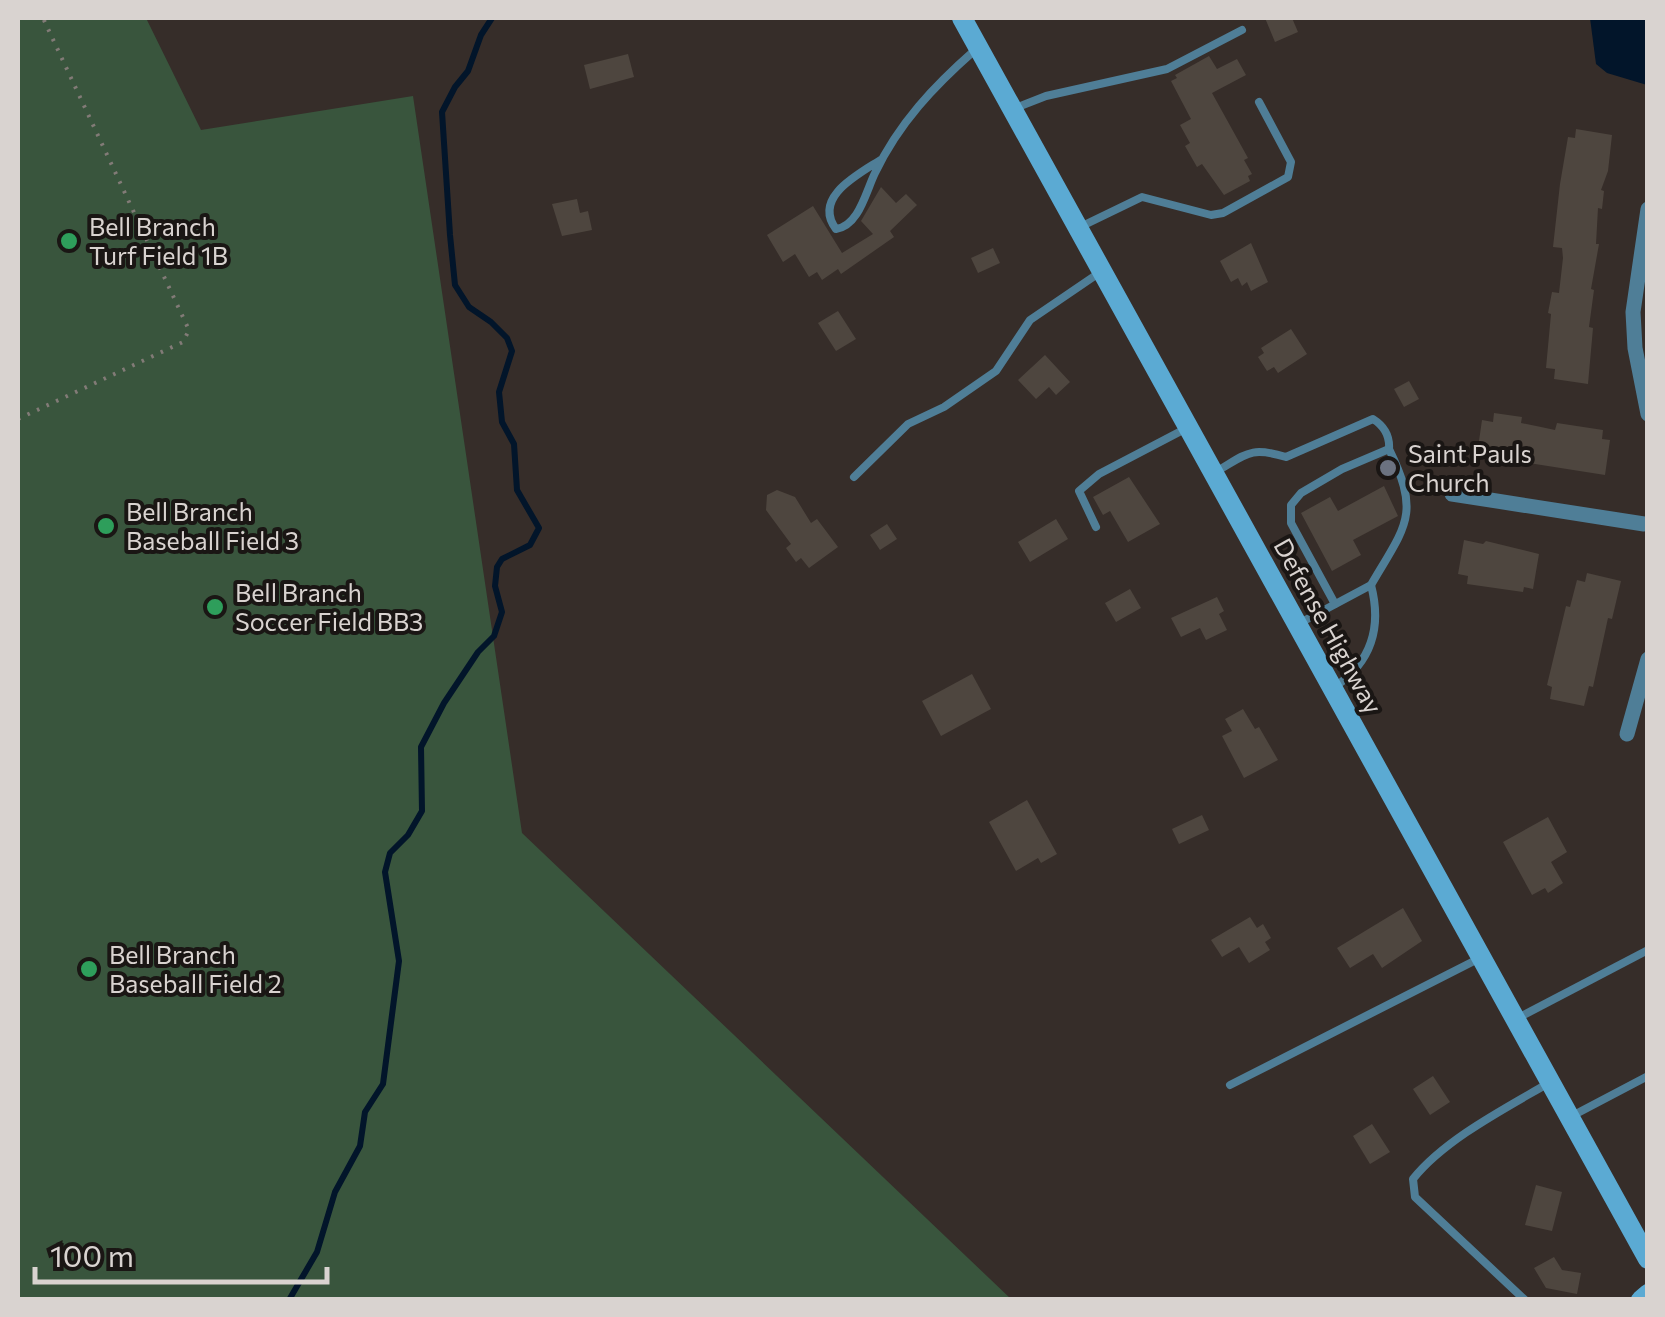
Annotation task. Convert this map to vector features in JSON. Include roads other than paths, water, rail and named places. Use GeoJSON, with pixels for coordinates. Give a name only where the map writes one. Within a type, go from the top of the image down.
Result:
{"type":"FeatureCollection","features":[{"type":"Feature","properties":{"kind":"main road","name":"Defense Highway"},"geometry":{"type":"LineString","coordinates":[[962,18],[1648,1259]]}},
{"type":"Feature","properties":{"kind":"main road"},"geometry":{"type":"LineString","coordinates":[[1641,1300],[1648,1294]]}},
{"type":"Feature","properties":{"kind":"street"},"geometry":{"type":"LineString","coordinates":[[1648,208],[1634,312],[1635,348],[1648,414]]}},
{"type":"Feature","properties":{"kind":"street"},"geometry":{"type":"LineString","coordinates":[[1452,494],[1646,519],[1648,542]]}},
{"type":"Feature","properties":{"kind":"street"},"geometry":{"type":"LineString","coordinates":[[1627,734],[1648,659]]}},
{"type":"Feature","properties":{"kind":"lane"},"geometry":{"type":"LineString","coordinates":[[1013,109],[1046,96],[1167,68],[1242,30]]}},
{"type":"Feature","properties":{"kind":"lane"},"geometry":{"type":"LineString","coordinates":[[882,159],[840,187],[834,196],[829,207],[836,229],[844,228],[854,219],[904,120],[979,47]]}},
{"type":"Feature","properties":{"kind":"lane"},"geometry":{"type":"LineString","coordinates":[[1079,228],[1142,197],[1212,215],[1223,213],[1288,178],[1291,162],[1259,102]]}},
{"type":"Feature","properties":{"kind":"lane"},"geometry":{"type":"LineString","coordinates":[[854,477],[908,424],[944,407],[996,371],[1030,320],[1102,270]]}},
{"type":"Feature","properties":{"kind":"lane"},"geometry":{"type":"LineString","coordinates":[[1214,473],[1252,451],[1263,450],[1286,458],[1372,419],[1382,424],[1405,483],[1407,516],[1371,585],[1298,624]]}},
{"type":"Feature","properties":{"kind":"lane"},"geometry":{"type":"LineString","coordinates":[[1096,527],[1079,491],[1099,474],[1189,426]]}},
{"type":"Feature","properties":{"kind":"lane"},"geometry":{"type":"LineString","coordinates":[[1334,604],[1291,524],[1291,504],[1301,493],[1342,469],[1389,449]]}},
{"type":"Feature","properties":{"kind":"lane"},"geometry":{"type":"LineString","coordinates":[[1333,688],[1354,674],[1368,654],[1377,625],[1371,585]]}},
{"type":"Feature","properties":{"kind":"lane"},"geometry":{"type":"LineString","coordinates":[[1516,1019],[1648,950]]}},
{"type":"Feature","properties":{"kind":"lane"},"geometry":{"type":"LineString","coordinates":[[1230,1085],[1482,957]]}},
{"type":"Feature","properties":{"kind":"lane"},"geometry":{"type":"LineString","coordinates":[[1570,1117],[1648,1076]]}},
{"type":"Feature","properties":{"kind":"lane"},"geometry":{"type":"LineString","coordinates":[[1525,1300],[1415,1197],[1413,1179],[1424,1164],[1550,1082]]}},
{"type":"Feature","properties":{"kind":"water"},"geometry":{"type":"Polygon","coordinates":[[[1590,18],[1647,18],[1647,85],[1607,73],[1596,64],[1590,18]]]}},
{"type":"Feature","properties":{"kind":"waterway"},"geometry":{"type":"LineString","coordinates":[[289,1300],[317,1252],[335,1192],[360,1146],[365,1112],[383,1084],[399,961],[385,872],[390,853],[408,835],[422,811],[421,747],[444,703],[478,652],[494,636],[502,612],[495,586],[497,567],[502,559],[530,545],[539,528],[517,490],[514,444],[502,422],[499,392],[512,351],[507,338],[469,307],[455,285],[450,235],[442,112],[468,71],[481,35],[492,18]]}},
{"type":"Feature","properties":{"kind":"place","name":"Bell Branch Turf Field 1B"},"geometry":{"type":"Point","coordinates":[69,241]}},
{"type":"Feature","properties":{"kind":"place","name":"Saint Pauls Church"},"geometry":{"type":"Point","coordinates":[1388,468]}},
{"type":"Feature","properties":{"kind":"place","name":"Bell Branch Baseball Field 3"},"geometry":{"type":"Point","coordinates":[106,526]}},
{"type":"Feature","properties":{"kind":"place","name":"Bell Branch Soccer Field BB3"},"geometry":{"type":"Point","coordinates":[215,607]}},
{"type":"Feature","properties":{"kind":"place","name":"Bell Branch Baseball Field 2"},"geometry":{"type":"Point","coordinates":[89,969]}}]}
